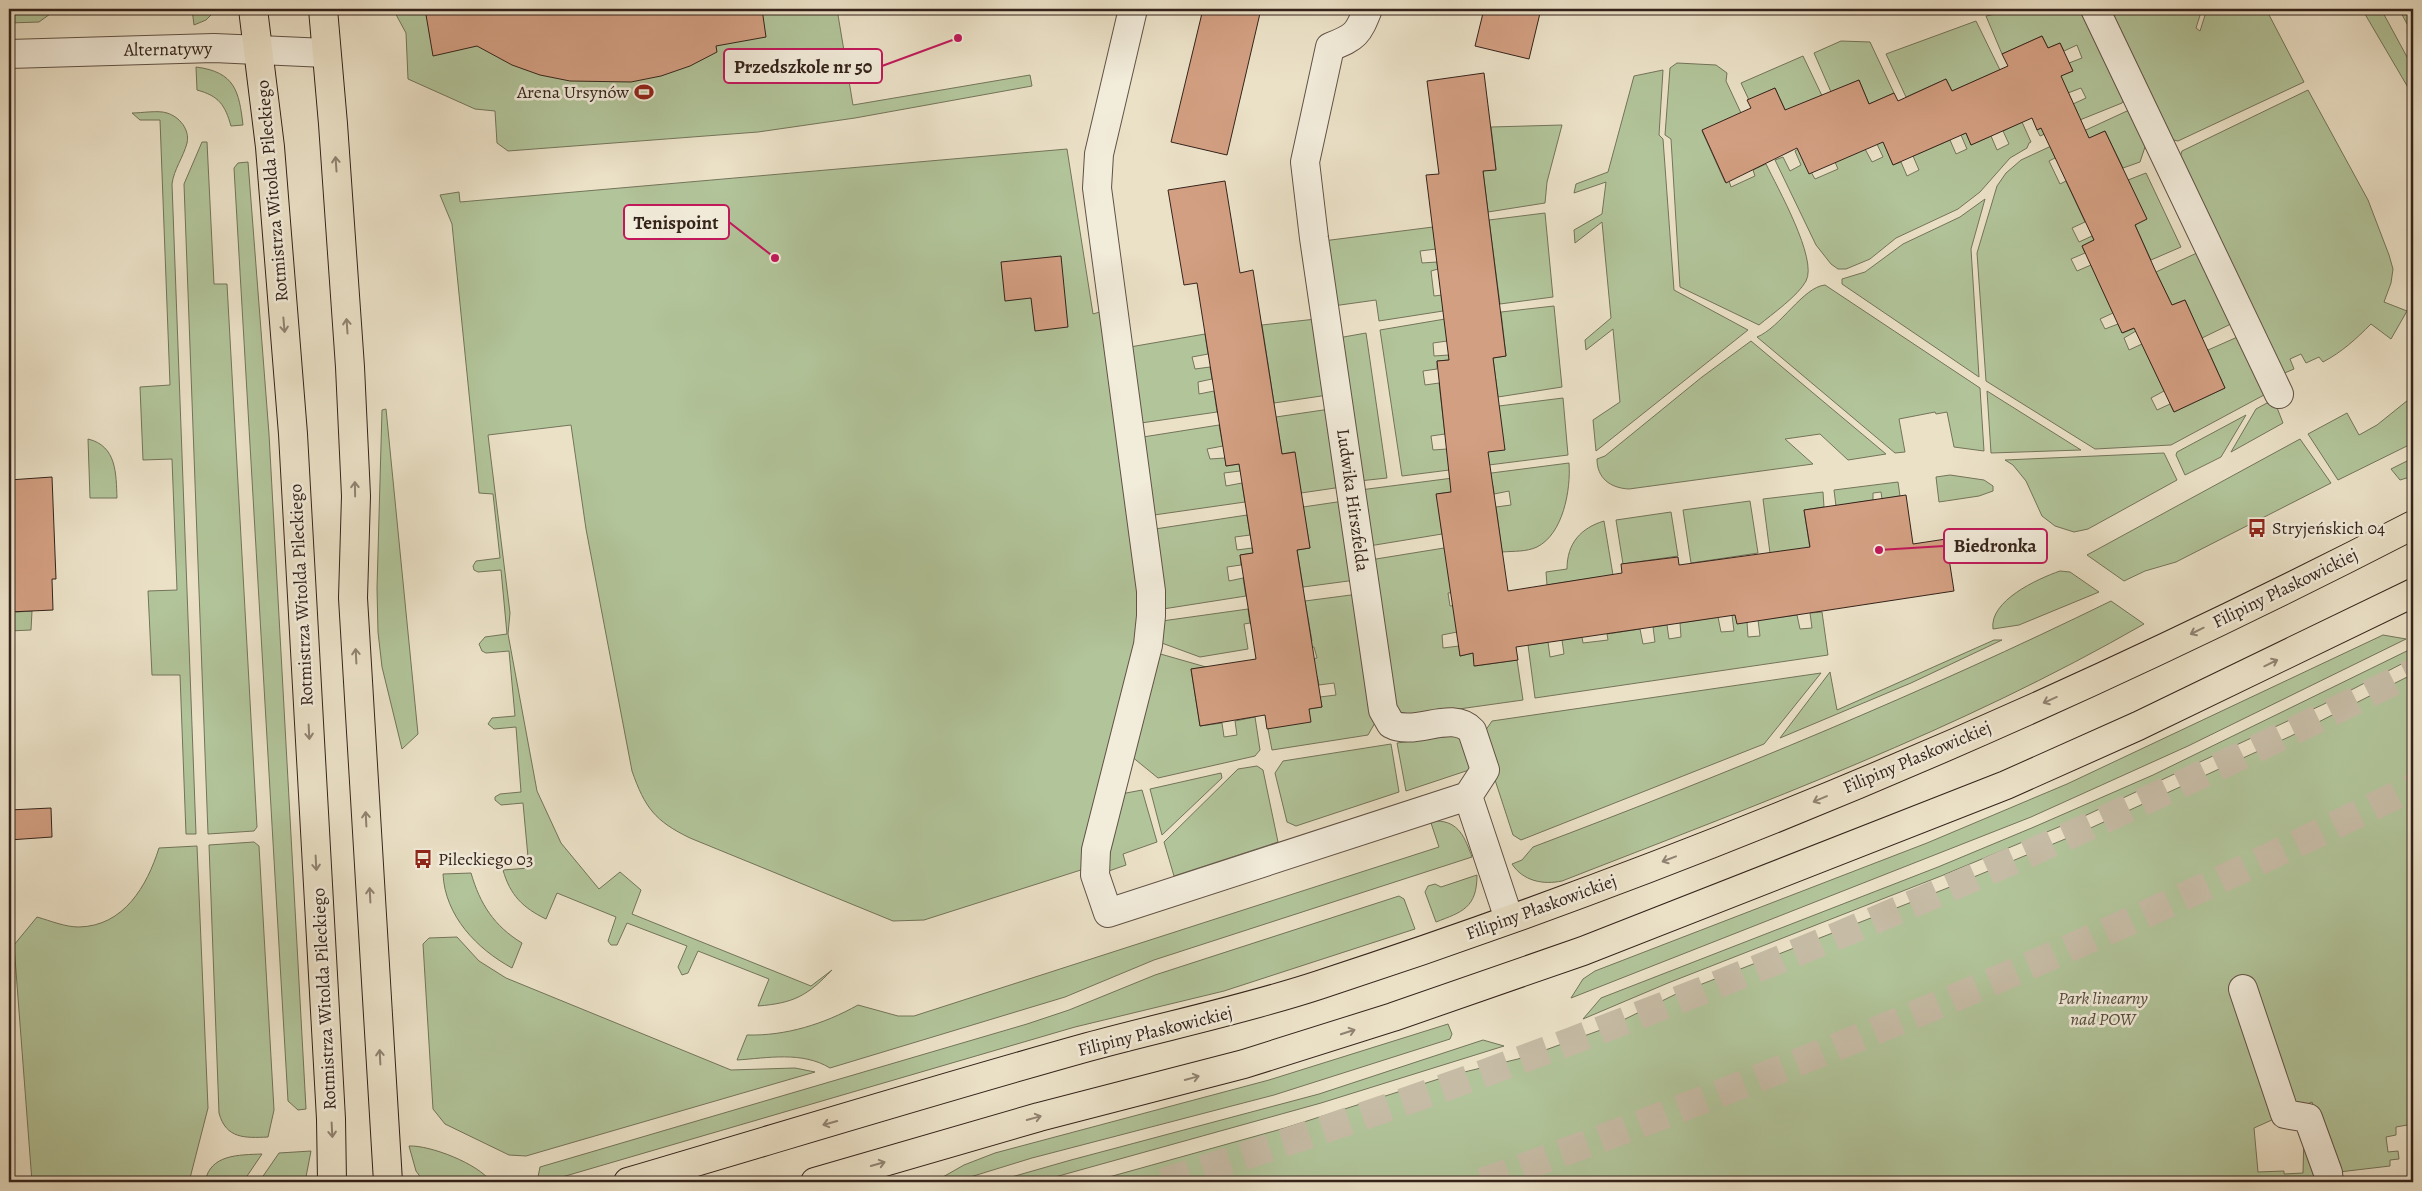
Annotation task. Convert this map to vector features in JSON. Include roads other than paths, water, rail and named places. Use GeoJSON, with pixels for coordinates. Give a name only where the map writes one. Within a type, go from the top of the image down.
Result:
{"type":"FeatureCollection","features":[{"type":"Feature","properties":{"kind":"main road","name":"Rotmistrza Witolda Pileckiego"},"geometry":{"type":"LineString","coordinates":[[253,9],[270,157],[293,444],[330,1109],[332,1182]]}},
{"type":"Feature","properties":{"kind":"main road"},"geometry":{"type":"LineString","coordinates":[[323,9],[350,367],[356,496],[352,598],[388,1182]]}},
{"type":"Feature","properties":{"kind":"main road","name":"Filipiny Płaskowickiej"},"geometry":{"type":"LineString","coordinates":[[628,1182],[1092,1046],[1274,999],[1510,919],[1746,829],[2019,714],[2190,634],[2413,525]]}},
{"type":"Feature","properties":{"kind":"main road"},"geometry":{"type":"LineString","coordinates":[[815,1182],[1039,1117],[1244,1064],[1393,1018],[1591,948],[1910,824],[2058,763],[2227,684],[2413,592]]}},
{"type":"Feature","properties":{"kind":"street"},"geometry":{"type":"LineString","coordinates":[[1133,9],[1099,154],[1097,188],[1152,591],[1152,616],[1148,645],[1096,850],[1095,875],[1108,913],[1468,796],[1510,919]]}},
{"type":"Feature","properties":{"kind":"street","name":"Ludwika Hirszfelda"},"geometry":{"type":"LineString","coordinates":[[1368,9],[1359,32],[1345,41],[1330,47],[1305,162],[1314,238],[1384,710],[1391,724],[1404,729],[1453,722],[1472,731],[1485,770],[1468,796]]}},
{"type":"Feature","properties":{"kind":"street"},"geometry":{"type":"LineString","coordinates":[[2096,9],[2279,394]]}},
{"type":"Feature","properties":{"kind":"street","name":"Alternatywy"},"geometry":{"type":"LineString","coordinates":[[9,54],[214,48],[326,53]]}},
{"type":"Feature","properties":{"kind":"street"},"geometry":{"type":"LineString","coordinates":[[2243,989],[2285,1114],[2308,1118],[2328,1173],[2329,1182]]}},
{"type":"Feature","properties":{"kind":"tunnel"},"geometry":{"type":"LineString","coordinates":[[1163,1182],[1324,1130],[1483,1074],[1798,952],[2109,818],[2413,672]]}},
{"type":"Feature","properties":{"kind":"tunnel"},"geometry":{"type":"LineString","coordinates":[[1482,1182],[1719,1094],[1953,998],[2185,896],[2413,787]]}},
{"type":"Feature","properties":{"kind":"place","name":"Przedszkole nr 50"},"geometry":{"type":"Point","coordinates":[958,38]}},
{"type":"Feature","properties":{"kind":"place","name":"Arena Ursynów"},"geometry":{"type":"Point","coordinates":[644,92]}},
{"type":"Feature","properties":{"kind":"place","name":"Tenispoint"},"geometry":{"type":"Point","coordinates":[775,258]}},
{"type":"Feature","properties":{"kind":"place","name":"Stryjeńskich 04"},"geometry":{"type":"Point","coordinates":[2257,528]}},
{"type":"Feature","properties":{"kind":"place","name":"Biedronka"},"geometry":{"type":"Point","coordinates":[1879,550]}},
{"type":"Feature","properties":{"kind":"place","name":"Pileckiego 03"},"geometry":{"type":"Point","coordinates":[423,859]}},
{"type":"Feature","properties":{"kind":"park label","name":"Park linearny nad POW"},"geometry":{"type":"Point","coordinates":[2103,1008]}}]}
